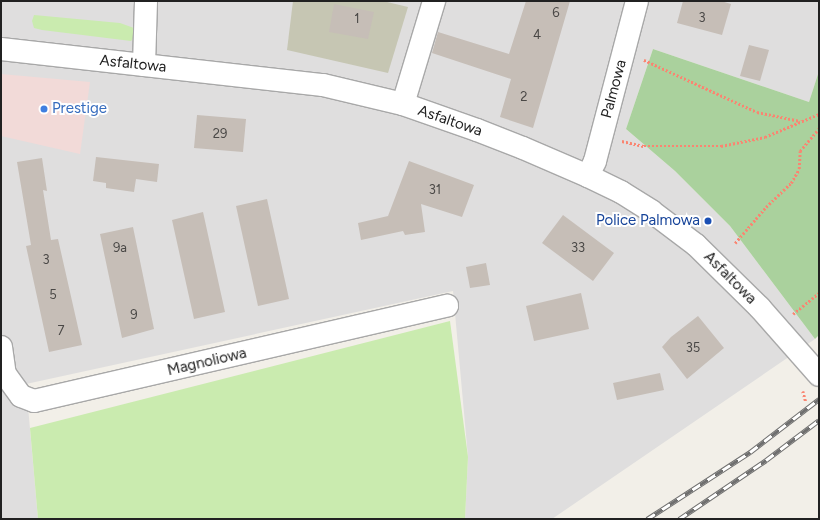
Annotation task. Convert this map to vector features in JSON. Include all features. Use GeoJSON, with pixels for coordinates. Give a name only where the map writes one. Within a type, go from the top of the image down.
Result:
{"type":"FeatureCollection","features":[{"type":"Feature","properties":{"kind":"street"},"geometry":{"type":"LineString","coordinates":[[144,65],[146,1]]}},
{"type":"Feature","properties":{"kind":"street"},"geometry":{"type":"LineString","coordinates":[[403,104],[434,1]]}},
{"type":"Feature","properties":{"kind":"street","name":"Palmowa"},"geometry":{"type":"LineString","coordinates":[[588,176],[595,161],[637,1]]}},
{"type":"Feature","properties":{"kind":"street","name":"Asfaltowa"},"geometry":{"type":"LineString","coordinates":[[1,49],[310,83],[358,92],[403,104],[477,130],[588,176],[637,202],[696,244],[778,328],[819,375]]}},
{"type":"Feature","properties":{"kind":"street","name":"Magnoliowa"},"geometry":{"type":"LineString","coordinates":[[1,347],[5,374],[21,396],[34,401],[447,306]]}},
{"type":"Feature","properties":{"kind":"path"},"geometry":{"type":"LineString","coordinates":[[639,57],[757,112],[800,122]]}},
{"type":"Feature","properties":{"kind":"path"},"geometry":{"type":"LineString","coordinates":[[617,140],[644,146],[721,146],[764,137],[819,114]]}},
{"type":"Feature","properties":{"kind":"path"},"geometry":{"type":"LineString","coordinates":[[735,243],[766,207],[792,183],[799,169],[800,151],[819,128]]}},
{"type":"Feature","properties":{"kind":"path"},"geometry":{"type":"LineString","coordinates":[[778,328],[819,293]]}},
{"type":"Feature","properties":{"kind":"shaded area"},"geometry":{"type":"Polygon","coordinates":[[[1,1],[819,1],[819,71],[809,102],[653,49],[626,129],[675,171],[730,226],[815,339],[552,519],[465,519],[468,457],[453,291],[26,384],[38,519],[1,519],[1,1]]]}},
{"type":"Feature","properties":{"kind":"shaded area"},"geometry":{"type":"Polygon","coordinates":[[[293,1],[383,1],[408,7],[388,73],[287,50],[293,1]]]}},
{"type":"Feature","properties":{"kind":"shaded area","name":"Prestige"},"geometry":{"type":"Polygon","coordinates":[[[1,74],[90,82],[80,154],[1,136],[1,74]]]}},
{"type":"Feature","properties":{"kind":"green space"},"geometry":{"type":"Polygon","coordinates":[[[34,15],[120,23],[134,28],[136,31],[134,38],[131,41],[42,30],[34,28],[32,21],[34,15]]]}},
{"type":"Feature","properties":{"kind":"green space"},"geometry":{"type":"Polygon","coordinates":[[[653,49],[809,102],[819,71],[819,335],[815,339],[730,226],[675,171],[626,129],[653,49]]]}},
{"type":"Feature","properties":{"kind":"green space"},"geometry":{"type":"Polygon","coordinates":[[[450,321],[468,457],[465,519],[38,519],[30,428],[450,321]]]}},
{"type":"Feature","properties":{"kind":"building"},"geometry":{"type":"Polygon","coordinates":[[[526,1],[570,1],[533,128],[500,117],[511,79],[432,53],[438,32],[509,54],[526,1]]]}},
{"type":"Feature","properties":{"kind":"building"},"geometry":{"type":"Polygon","coordinates":[[[683,1],[721,1],[731,4],[722,35],[677,23],[683,1]]]}},
{"type":"Feature","properties":{"kind":"building"},"geometry":{"type":"Polygon","coordinates":[[[334,4],[374,12],[368,39],[329,32],[334,4]]]}},
{"type":"Feature","properties":{"kind":"building"},"geometry":{"type":"Polygon","coordinates":[[[749,45],[769,50],[760,81],[740,76],[749,45]]]}},
{"type":"Feature","properties":{"kind":"building"},"geometry":{"type":"Polygon","coordinates":[[[197,115],[246,119],[243,152],[194,148],[197,115]]]}},
{"type":"Feature","properties":{"kind":"building"},"geometry":{"type":"Polygon","coordinates":[[[96,157],[159,164],[157,182],[136,179],[134,192],[106,188],[106,183],[93,181],[96,157]]]}},
{"type":"Feature","properties":{"kind":"building"},"geometry":{"type":"Polygon","coordinates":[[[42,158],[47,191],[43,190],[51,240],[58,239],[82,345],[49,352],[26,246],[31,245],[17,162],[42,158]]]}},
{"type":"Feature","properties":{"kind":"building"},"geometry":{"type":"Polygon","coordinates":[[[409,161],[474,185],[462,217],[421,204],[425,232],[405,235],[403,231],[361,240],[358,223],[388,216],[409,161]]]}},
{"type":"Feature","properties":{"kind":"building"},"geometry":{"type":"Polygon","coordinates":[[[267,199],[289,299],[258,306],[236,206],[267,199]]]}},
{"type":"Feature","properties":{"kind":"building"},"geometry":{"type":"Polygon","coordinates":[[[203,212],[225,312],[194,319],[172,220],[203,212]]]}},
{"type":"Feature","properties":{"kind":"building"},"geometry":{"type":"Polygon","coordinates":[[[563,215],[614,253],[593,281],[542,243],[563,215]]]}},
{"type":"Feature","properties":{"kind":"building"},"geometry":{"type":"Polygon","coordinates":[[[133,227],[154,329],[122,338],[100,234],[133,227]]]}},
{"type":"Feature","properties":{"kind":"building"},"geometry":{"type":"Polygon","coordinates":[[[486,263],[490,285],[470,288],[466,267],[486,263]]]}},
{"type":"Feature","properties":{"kind":"building"},"geometry":{"type":"Polygon","coordinates":[[[581,293],[589,329],[534,341],[526,306],[581,293]]]}},
{"type":"Feature","properties":{"kind":"building"},"geometry":{"type":"Polygon","coordinates":[[[698,316],[724,348],[687,379],[662,347],[671,337],[698,316]]]}},
{"type":"Feature","properties":{"kind":"building"},"geometry":{"type":"Polygon","coordinates":[[[660,373],[664,390],[617,400],[613,383],[660,373]]]}},
{"type":"Feature","properties":{"kind":"railway"},"geometry":{"type":"LineString","coordinates":[[647,519],[750,452],[819,399]]}},
{"type":"Feature","properties":{"kind":"railway"},"geometry":{"type":"LineString","coordinates":[[679,519],[766,460],[819,420]]}},
{"type":"Feature","properties":{"kind":"place","name":"Prestige"},"geometry":{"type":"Point","coordinates":[44,109]}},
{"type":"Feature","properties":{"kind":"place","name":"Police Palmowa"},"geometry":{"type":"Point","coordinates":[708,221]}}]}
